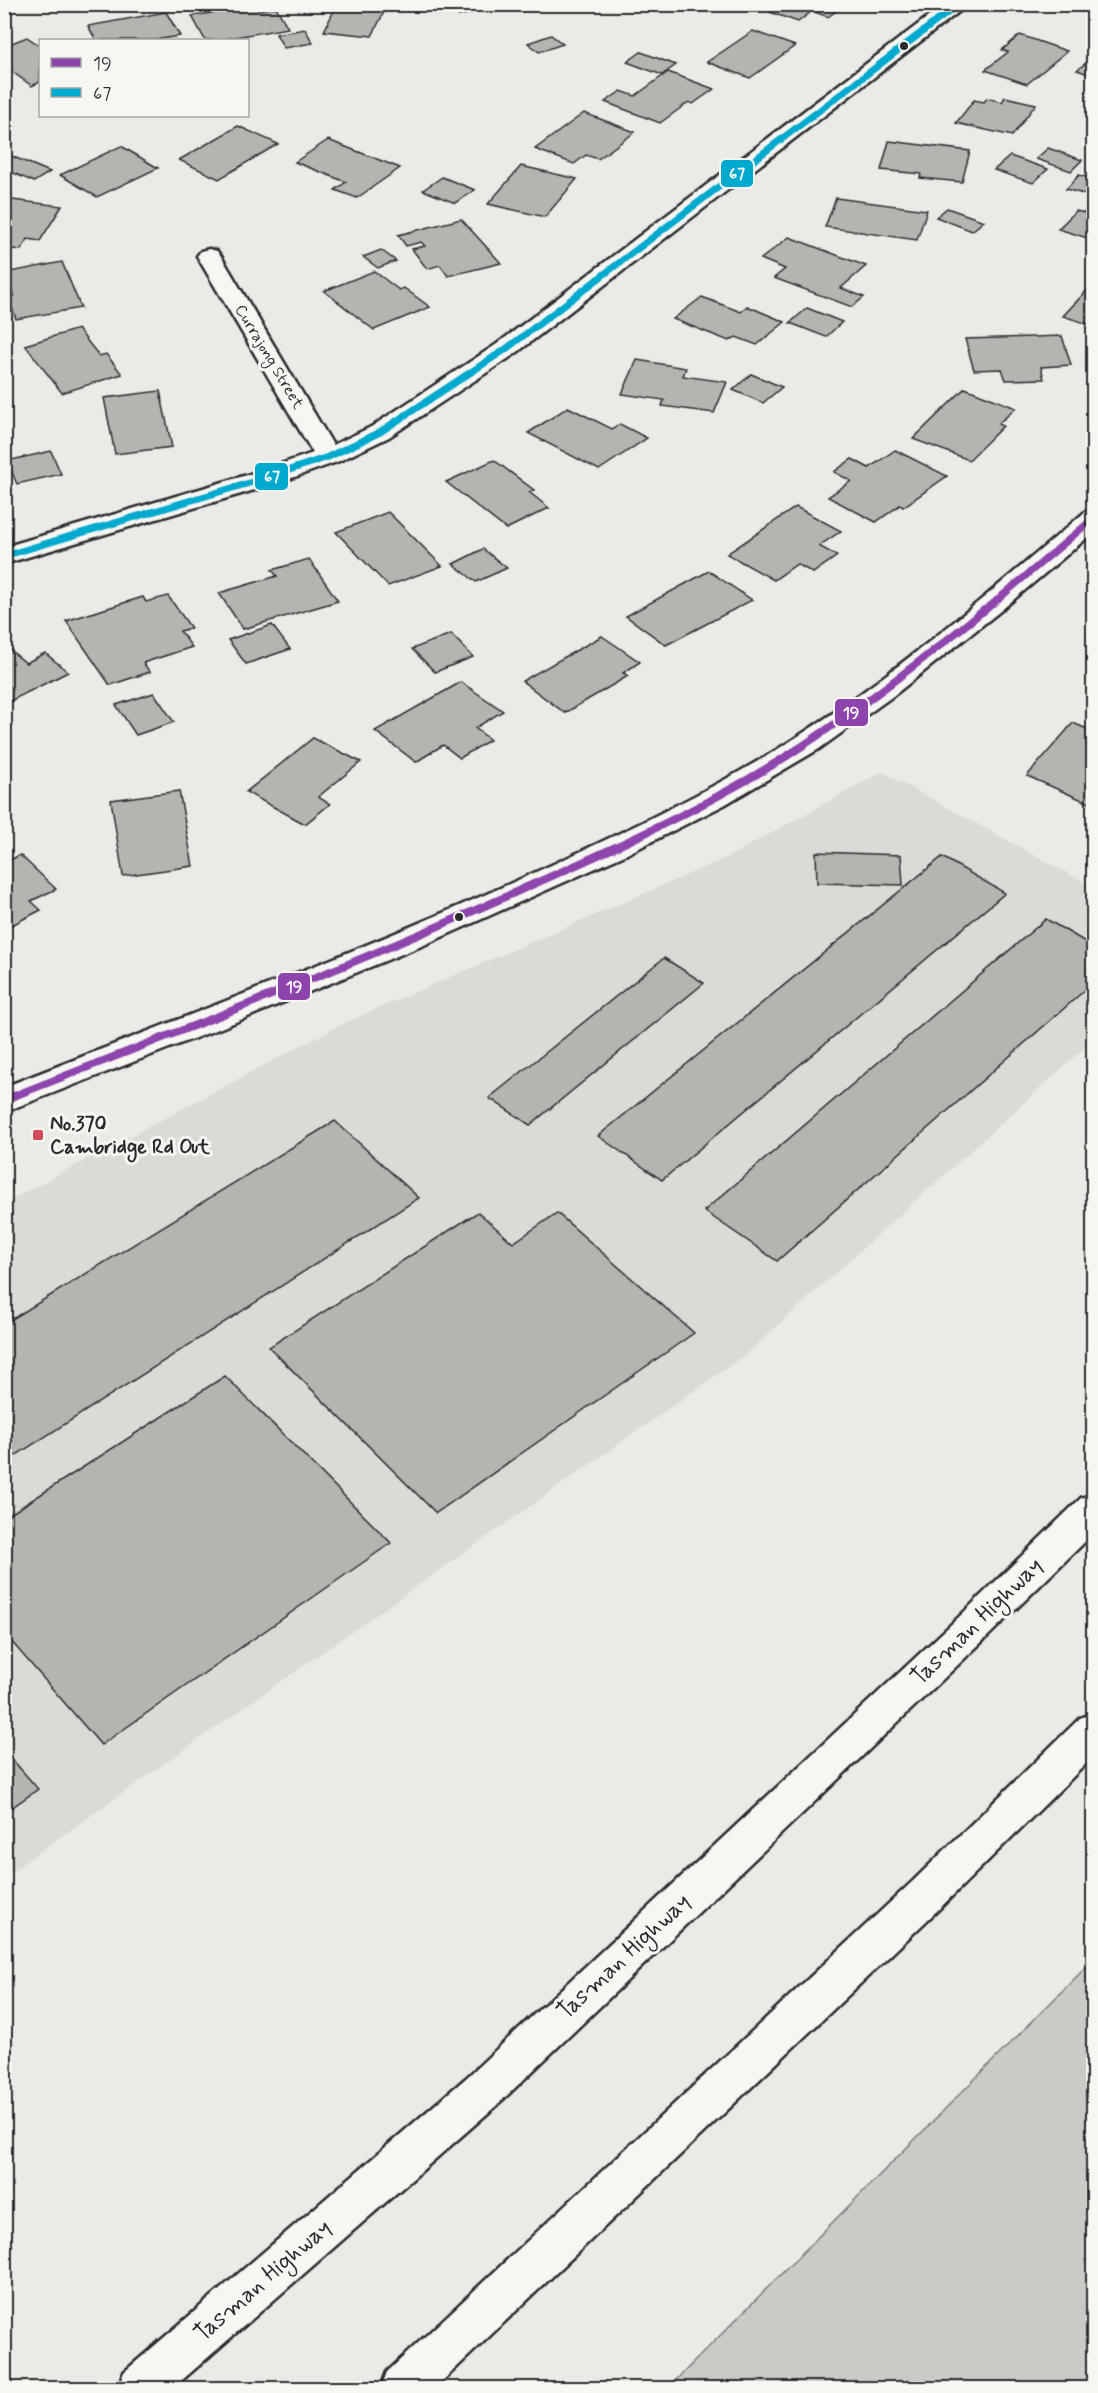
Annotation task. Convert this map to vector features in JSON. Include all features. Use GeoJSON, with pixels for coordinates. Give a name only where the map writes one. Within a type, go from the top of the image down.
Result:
{"type":"FeatureCollection","features":[{"type":"Feature","properties":{"kind":"main road"},"geometry":{"type":"LineString","coordinates":[[4,556],[328,457],[380,432],[506,349],[959,4]]}},
{"type":"Feature","properties":{"kind":"main road","name":"Currajong Street"},"geometry":{"type":"LineString","coordinates":[[209,256],[328,457]]}},
{"type":"Feature","properties":{"kind":"main road"},"geometry":{"type":"LineString","coordinates":[[4,1100],[369,957],[644,834],[807,743],[898,678],[967,624],[1094,518]]}},
{"type":"Feature","properties":{"kind":"main road","name":"Tasman Highway"},"geometry":{"type":"LineString","coordinates":[[140,2388],[481,2092],[973,1628],[1094,1509]]}},
{"type":"Feature","properties":{"kind":"main road"},"geometry":{"type":"LineString","coordinates":[[402,2388],[927,1894],[1094,1730]]}},
{"type":"Feature","properties":{"kind":"shaded area"},"geometry":{"type":"Polygon","coordinates":[[[882,772],[1093,887],[1093,1040],[745,1355],[5,1876],[5,1203],[344,1023],[726,858],[882,772]]]}},
{"type":"Feature","properties":{"kind":"shaded area"},"geometry":{"type":"Polygon","coordinates":[[[1093,1960],[1093,2388],[668,2388],[1093,1960]]]}},
{"type":"Feature","properties":{"kind":"building"},"geometry":{"type":"Polygon","coordinates":[[[337,4],[388,4],[372,36],[324,31],[337,4]]]}},
{"type":"Feature","properties":{"kind":"building"},"geometry":{"type":"Polygon","coordinates":[[[445,4],[500,4],[500,5],[459,16],[445,4]]]}},
{"type":"Feature","properties":{"kind":"building"},"geometry":{"type":"Polygon","coordinates":[[[768,4],[838,4],[843,6],[828,17],[812,11],[798,22],[761,9],[768,4]]]}},
{"type":"Feature","properties":{"kind":"building"},"geometry":{"type":"Polygon","coordinates":[[[1074,4],[1094,4],[1094,17],[1072,6],[1074,4]]]}},
{"type":"Feature","properties":{"kind":"building"},"geometry":{"type":"Polygon","coordinates":[[[255,6],[258,10],[276,7],[288,28],[224,39],[204,39],[192,16],[255,6]]]}},
{"type":"Feature","properties":{"kind":"building"},"geometry":{"type":"Polygon","coordinates":[[[166,12],[180,36],[161,39],[95,39],[88,26],[166,12]]]}},
{"type":"Feature","properties":{"kind":"building"},"geometry":{"type":"Polygon","coordinates":[[[305,29],[313,43],[284,48],[276,34],[305,29]]]}},
{"type":"Feature","properties":{"kind":"building"},"geometry":{"type":"Polygon","coordinates":[[[753,31],[795,46],[750,78],[707,62],[753,31]]]}},
{"type":"Feature","properties":{"kind":"building"},"geometry":{"type":"Polygon","coordinates":[[[551,35],[563,44],[539,52],[528,43],[551,35]]]}},
{"type":"Feature","properties":{"kind":"building"},"geometry":{"type":"Polygon","coordinates":[[[1020,35],[1067,51],[1027,84],[985,70],[1008,52],[1002,50],[1020,35]]]}},
{"type":"Feature","properties":{"kind":"building"},"geometry":{"type":"Polygon","coordinates":[[[27,37],[39,45],[39,82],[32,86],[4,66],[4,46],[27,37]]]}},
{"type":"Feature","properties":{"kind":"building"},"geometry":{"type":"Polygon","coordinates":[[[641,52],[676,65],[662,75],[627,62],[641,52]]]}},
{"type":"Feature","properties":{"kind":"building"},"geometry":{"type":"Polygon","coordinates":[[[1094,57],[1094,76],[1077,70],[1094,57]]]}},
{"type":"Feature","properties":{"kind":"building"},"geometry":{"type":"Polygon","coordinates":[[[668,72],[714,89],[693,104],[689,102],[660,123],[605,102],[621,91],[635,96],[668,72]]]}},
{"type":"Feature","properties":{"kind":"building"},"geometry":{"type":"Polygon","coordinates":[[[1005,97],[1036,104],[1012,136],[956,123],[974,100],[984,102],[987,98],[1002,102],[1005,97]]]}},
{"type":"Feature","properties":{"kind":"building"},"geometry":{"type":"Polygon","coordinates":[[[584,113],[635,132],[598,159],[586,155],[574,164],[535,149],[584,113]]]}},
{"type":"Feature","properties":{"kind":"building"},"geometry":{"type":"Polygon","coordinates":[[[238,126],[278,144],[219,179],[179,160],[238,126]]]}},
{"type":"Feature","properties":{"kind":"building"},"geometry":{"type":"Polygon","coordinates":[[[328,140],[400,168],[357,198],[335,190],[346,182],[295,162],[328,140]]]}},
{"type":"Feature","properties":{"kind":"building"},"geometry":{"type":"Polygon","coordinates":[[[889,141],[970,151],[962,182],[920,178],[921,174],[881,170],[889,141]]]}},
{"type":"Feature","properties":{"kind":"building"},"geometry":{"type":"Polygon","coordinates":[[[121,146],[158,168],[97,197],[60,175],[121,146]]]}},
{"type":"Feature","properties":{"kind":"building"},"geometry":{"type":"Polygon","coordinates":[[[1048,148],[1082,160],[1071,171],[1036,159],[1048,148]]]}},
{"type":"Feature","properties":{"kind":"building"},"geometry":{"type":"Polygon","coordinates":[[[4,153],[50,172],[34,182],[4,169],[4,153]]]}},
{"type":"Feature","properties":{"kind":"building"},"geometry":{"type":"Polygon","coordinates":[[[1010,156],[1048,169],[1033,183],[994,170],[1010,156]]]}},
{"type":"Feature","properties":{"kind":"building"},"geometry":{"type":"Polygon","coordinates":[[[521,166],[577,179],[545,217],[488,204],[521,166]]]}},
{"type":"Feature","properties":{"kind":"building"},"geometry":{"type":"Polygon","coordinates":[[[1079,175],[1094,179],[1094,197],[1066,189],[1079,175]]]}},
{"type":"Feature","properties":{"kind":"building"},"geometry":{"type":"Polygon","coordinates":[[[442,177],[475,190],[455,203],[423,190],[442,177]]]}},
{"type":"Feature","properties":{"kind":"building"},"geometry":{"type":"Polygon","coordinates":[[[836,198],[927,210],[917,240],[825,227],[836,198]]]}},
{"type":"Feature","properties":{"kind":"building"},"geometry":{"type":"Polygon","coordinates":[[[4,199],[62,206],[40,241],[28,239],[21,250],[4,248],[4,199]]]}},
{"type":"Feature","properties":{"kind":"building"},"geometry":{"type":"Polygon","coordinates":[[[947,208],[984,221],[972,231],[936,217],[947,208]]]}},
{"type":"Feature","properties":{"kind":"building"},"geometry":{"type":"Polygon","coordinates":[[[1076,211],[1094,215],[1094,240],[1058,229],[1076,211]]]}},
{"type":"Feature","properties":{"kind":"building"},"geometry":{"type":"Polygon","coordinates":[[[461,219],[501,263],[448,276],[440,265],[427,269],[412,249],[425,246],[421,242],[406,246],[398,235],[461,219]]]}},
{"type":"Feature","properties":{"kind":"building"},"geometry":{"type":"Polygon","coordinates":[[[789,237],[866,266],[841,288],[864,297],[852,307],[774,278],[785,269],[761,259],[789,237]]]}},
{"type":"Feature","properties":{"kind":"building"},"geometry":{"type":"Polygon","coordinates":[[[381,250],[396,261],[378,268],[363,257],[381,250]]]}},
{"type":"Feature","properties":{"kind":"building"},"geometry":{"type":"Polygon","coordinates":[[[62,262],[81,308],[16,319],[8,297],[14,296],[5,273],[62,262]]]}},
{"type":"Feature","properties":{"kind":"building"},"geometry":{"type":"Polygon","coordinates":[[[374,271],[399,290],[404,288],[430,307],[374,330],[324,291],[374,271]]]}},
{"type":"Feature","properties":{"kind":"building"},"geometry":{"type":"Polygon","coordinates":[[[1094,283],[1094,326],[1063,316],[1094,283]]]}},
{"type":"Feature","properties":{"kind":"building"},"geometry":{"type":"Polygon","coordinates":[[[702,297],[741,312],[747,306],[785,322],[757,345],[736,337],[729,341],[673,319],[702,297]]]}},
{"type":"Feature","properties":{"kind":"building"},"geometry":{"type":"Polygon","coordinates":[[[807,308],[842,322],[826,337],[790,323],[807,308]]]}},
{"type":"Feature","properties":{"kind":"building"},"geometry":{"type":"Polygon","coordinates":[[[78,329],[99,356],[106,354],[122,374],[62,393],[25,345],[78,329]]]}},
{"type":"Feature","properties":{"kind":"building"},"geometry":{"type":"Polygon","coordinates":[[[1062,336],[1071,365],[1041,367],[1044,379],[1006,380],[1002,369],[974,370],[965,339],[1062,336]]]}},
{"type":"Feature","properties":{"kind":"building"},"geometry":{"type":"Polygon","coordinates":[[[637,360],[686,368],[683,376],[727,382],[714,413],[662,406],[664,400],[622,394],[637,360]]]}},
{"type":"Feature","properties":{"kind":"building"},"geometry":{"type":"Polygon","coordinates":[[[751,374],[782,387],[763,403],[733,390],[751,374]]]}},
{"type":"Feature","properties":{"kind":"building"},"geometry":{"type":"Polygon","coordinates":[[[965,388],[1016,408],[998,424],[1003,426],[969,460],[913,439],[965,388]]]}},
{"type":"Feature","properties":{"kind":"building"},"geometry":{"type":"Polygon","coordinates":[[[160,391],[172,447],[115,454],[104,398],[160,391]]]}},
{"type":"Feature","properties":{"kind":"building"},"geometry":{"type":"Polygon","coordinates":[[[568,407],[612,429],[620,424],[647,438],[599,470],[528,433],[568,407]]]}},
{"type":"Feature","properties":{"kind":"building"},"geometry":{"type":"Polygon","coordinates":[[[895,450],[947,476],[903,507],[900,505],[876,522],[828,497],[851,481],[834,472],[852,459],[869,468],[895,450]]]}},
{"type":"Feature","properties":{"kind":"building"},"geometry":{"type":"Polygon","coordinates":[[[51,451],[61,474],[17,484],[7,461],[51,451]]]}},
{"type":"Feature","properties":{"kind":"building"},"geometry":{"type":"Polygon","coordinates":[[[494,460],[534,490],[529,492],[549,508],[506,529],[446,482],[494,460]]]}},
{"type":"Feature","properties":{"kind":"building"},"geometry":{"type":"Polygon","coordinates":[[[796,507],[841,531],[819,546],[837,556],[813,573],[797,564],[774,580],[727,554],[796,507]]]}},
{"type":"Feature","properties":{"kind":"building"},"geometry":{"type":"Polygon","coordinates":[[[388,512],[442,566],[388,586],[336,532],[388,512]]]}},
{"type":"Feature","properties":{"kind":"building"},"geometry":{"type":"Polygon","coordinates":[[[483,549],[507,568],[476,582],[453,564],[483,549]]]}},
{"type":"Feature","properties":{"kind":"building"},"geometry":{"type":"Polygon","coordinates":[[[309,559],[338,601],[243,629],[219,593],[277,576],[272,570],[309,559]]]}},
{"type":"Feature","properties":{"kind":"building"},"geometry":{"type":"Polygon","coordinates":[[[709,571],[752,600],[666,645],[626,616],[709,571]]]}},
{"type":"Feature","properties":{"kind":"building"},"geometry":{"type":"Polygon","coordinates":[[[168,596],[191,628],[180,631],[192,647],[143,663],[150,672],[110,685],[66,621],[143,597],[146,602],[168,596]]]}},
{"type":"Feature","properties":{"kind":"building"},"geometry":{"type":"Polygon","coordinates":[[[272,625],[290,649],[246,664],[228,640],[272,625]]]}},
{"type":"Feature","properties":{"kind":"building"},"geometry":{"type":"Polygon","coordinates":[[[451,634],[473,657],[435,672],[412,649],[451,634]]]}},
{"type":"Feature","properties":{"kind":"building"},"geometry":{"type":"Polygon","coordinates":[[[602,636],[640,662],[623,673],[628,676],[565,713],[522,681],[602,636]]]}},
{"type":"Feature","properties":{"kind":"building"},"geometry":{"type":"Polygon","coordinates":[[[4,645],[26,663],[45,653],[68,672],[4,704],[4,645]]]}},
{"type":"Feature","properties":{"kind":"building"},"geometry":{"type":"Polygon","coordinates":[[[461,682],[503,711],[475,728],[490,740],[460,758],[443,745],[416,762],[375,731],[461,682]]]}},
{"type":"Feature","properties":{"kind":"building"},"geometry":{"type":"Polygon","coordinates":[[[154,693],[174,722],[136,735],[116,705],[154,693]]]}},
{"type":"Feature","properties":{"kind":"building"},"geometry":{"type":"Polygon","coordinates":[[[1073,723],[1094,732],[1094,805],[1027,776],[1073,723]]]}},
{"type":"Feature","properties":{"kind":"building"},"geometry":{"type":"Polygon","coordinates":[[[313,738],[361,762],[318,797],[330,804],[305,824],[246,792],[313,738]]]}},
{"type":"Feature","properties":{"kind":"building"},"geometry":{"type":"Polygon","coordinates":[[[179,791],[193,866],[123,876],[111,800],[179,791]]]}},
{"type":"Feature","properties":{"kind":"building"},"geometry":{"type":"Polygon","coordinates":[[[816,852],[901,855],[903,885],[817,883],[816,852]]]}},
{"type":"Feature","properties":{"kind":"building"},"geometry":{"type":"Polygon","coordinates":[[[20,855],[56,889],[31,901],[41,910],[4,929],[4,863],[20,855]]]}},
{"type":"Feature","properties":{"kind":"building"},"geometry":{"type":"Polygon","coordinates":[[[942,857],[1005,893],[662,1180],[598,1136],[942,857]]]}},
{"type":"Feature","properties":{"kind":"building"},"geometry":{"type":"Polygon","coordinates":[[[1046,919],[1094,947],[1094,982],[777,1261],[704,1211],[1046,919]]]}},
{"type":"Feature","properties":{"kind":"building"},"geometry":{"type":"Polygon","coordinates":[[[664,958],[704,983],[530,1125],[489,1098],[664,958]]]}},
{"type":"Feature","properties":{"kind":"building"},"geometry":{"type":"Polygon","coordinates":[[[335,1121],[419,1198],[4,1463],[4,1324],[335,1121]]]}},
{"type":"Feature","properties":{"kind":"building"},"geometry":{"type":"Polygon","coordinates":[[[478,1212],[513,1243],[557,1213],[694,1333],[436,1513],[269,1347],[478,1212]]]}},
{"type":"Feature","properties":{"kind":"building"},"geometry":{"type":"Polygon","coordinates":[[[225,1376],[391,1543],[101,1745],[4,1633],[4,1518],[225,1376]]]}},
{"type":"Feature","properties":{"kind":"building"},"geometry":{"type":"Polygon","coordinates":[[[4,1750],[38,1789],[4,1813],[4,1750]]]}},
{"type":"Feature","properties":{"kind":"transit line","name":"67"},"geometry":{"type":"LineString","coordinates":[[4,556],[266,478],[328,457],[380,432],[506,349],[959,4]]}},
{"type":"Feature","properties":{"kind":"transit line","name":"19"},"geometry":{"type":"LineString","coordinates":[[4,1100],[414,937],[615,847],[714,798],[778,762],[883,690],[990,606],[1094,518]]}},
{"type":"Feature","properties":{"kind":"place","name":"No.370 Cambridge Rd Out"},"geometry":{"type":"Point","coordinates":[38,1135]}}]}
